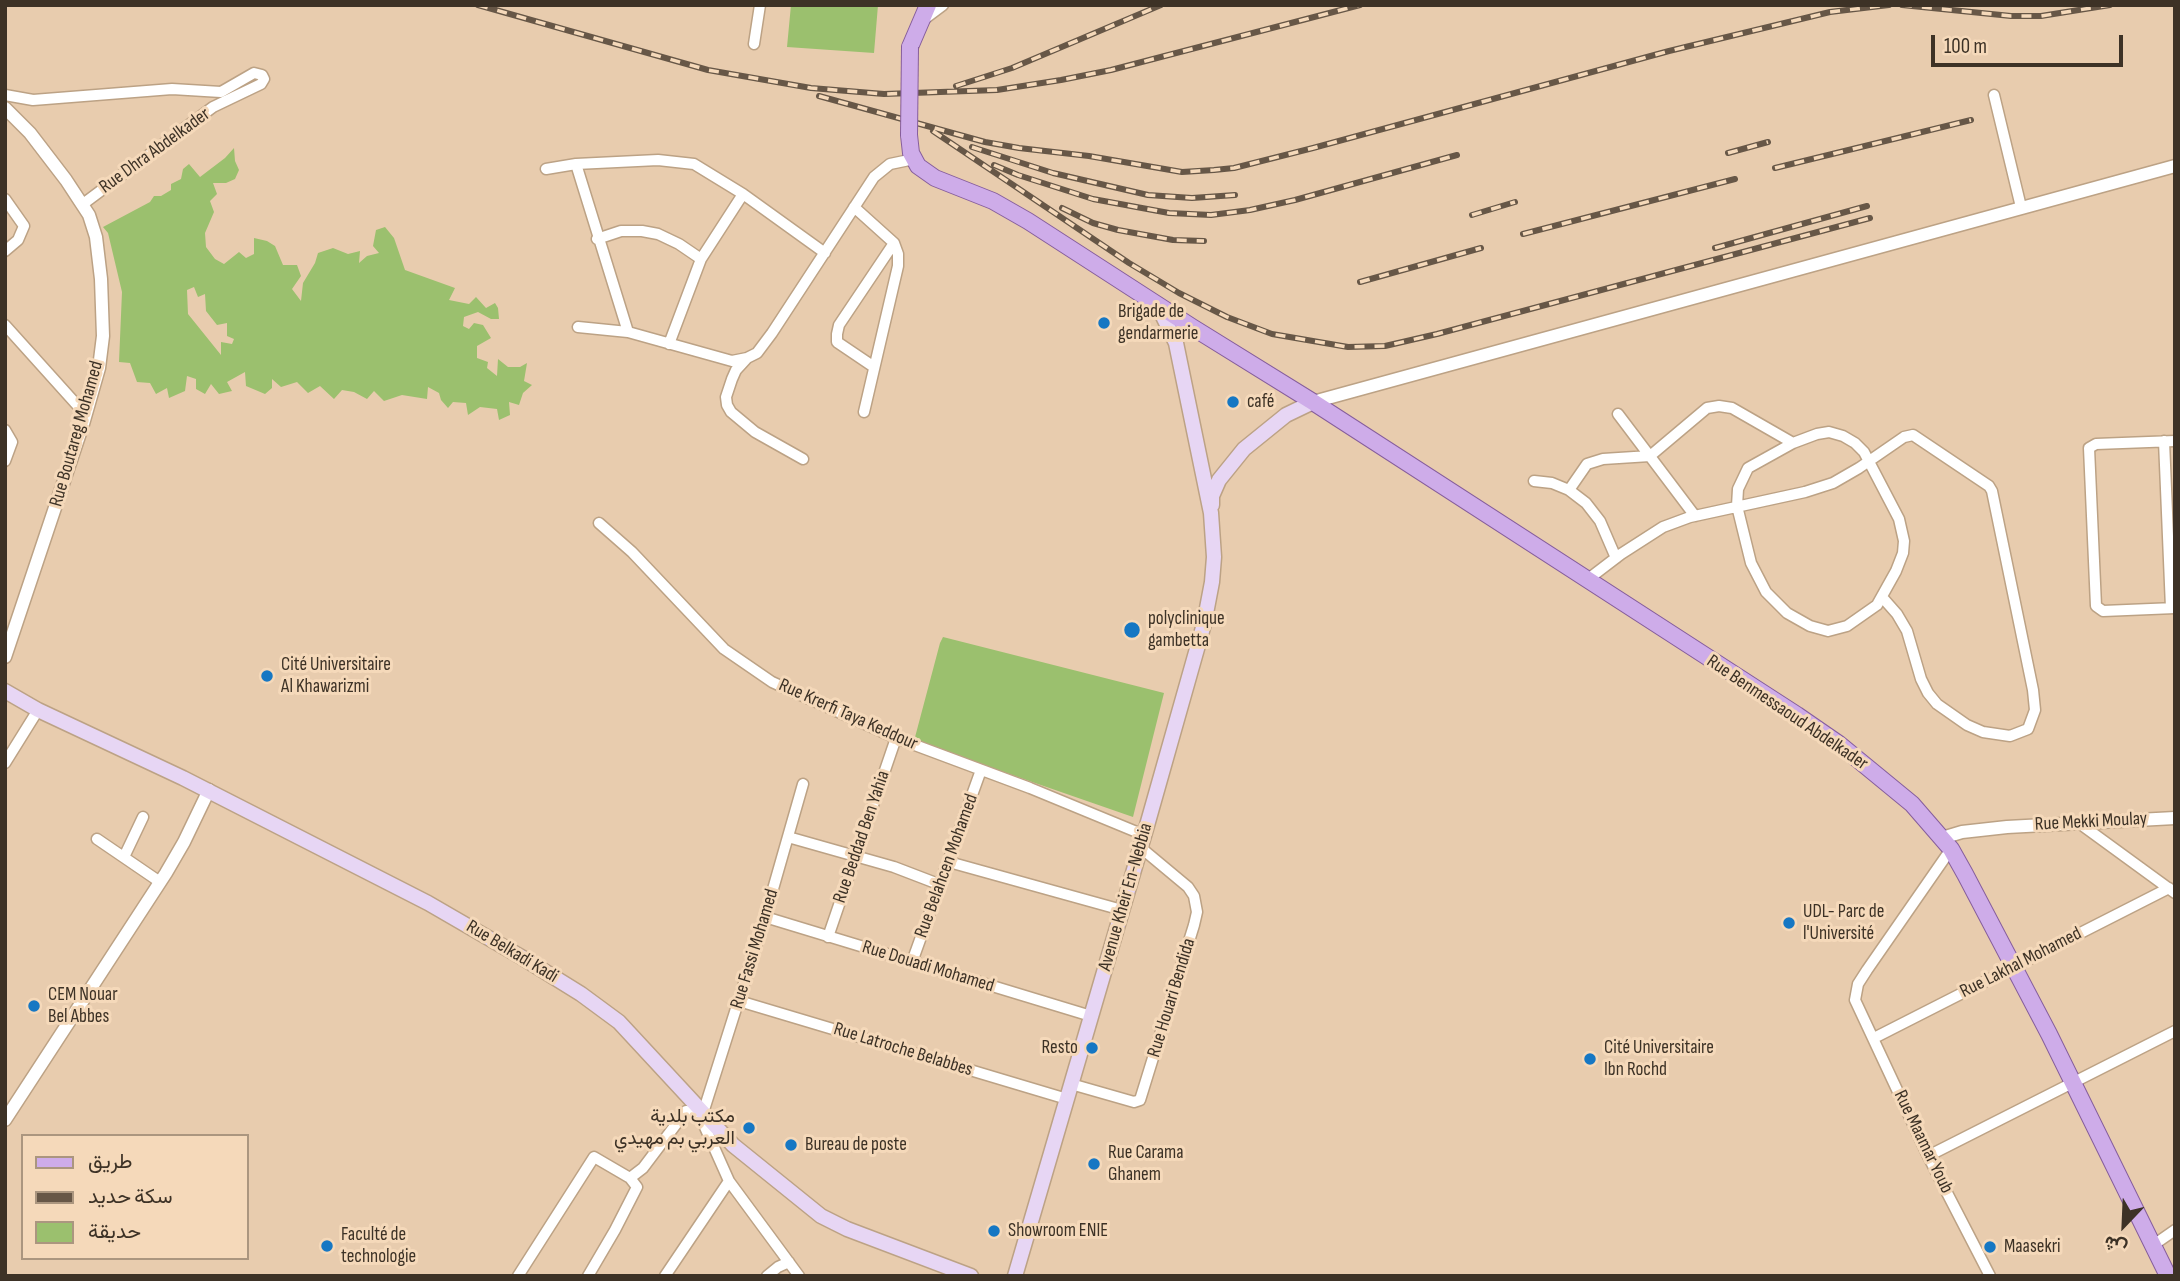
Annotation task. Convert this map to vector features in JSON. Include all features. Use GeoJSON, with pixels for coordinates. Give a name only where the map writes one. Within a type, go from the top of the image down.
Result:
{"type":"FeatureCollection","features":[{"type":"Feature","properties":{"kind":"main road"},"geometry":{"type":"LineString","coordinates":[[914,159],[909,135],[910,47],[928,5]]}},
{"type":"Feature","properties":{"kind":"main road","name":"Rue Benmessaoud Abdelkader"},"geometry":{"type":"LineString","coordinates":[[914,159],[918,166],[935,178],[993,201],[1028,221],[1313,402],[1839,744],[1912,804],[1946,843],[2014,967],[2168,1276]]}},
{"type":"Feature","properties":{"kind":"main road"},"geometry":{"type":"LineString","coordinates":[[1157,304],[1176,343],[1211,513]]}},
{"type":"Feature","properties":{"kind":"main road"},"geometry":{"type":"LineString","coordinates":[[1176,343],[1192,327]]}},
{"type":"Feature","properties":{"kind":"main road"},"geometry":{"type":"LineString","coordinates":[[1211,513],[1212,496],[1219,480],[1244,449],[1286,415],[1313,402]]}},
{"type":"Feature","properties":{"kind":"main road","name":"Avenue Kheir En-Nebbia"},"geometry":{"type":"LineString","coordinates":[[1015,1276],[1204,624],[1214,558],[1211,513]]}},
{"type":"Feature","properties":{"kind":"main road","name":"Rue Belkadi Kadi"},"geometry":{"type":"LineString","coordinates":[[5,691],[38,710],[209,790],[428,903],[581,993],[619,1022],[733,1145],[821,1216],[847,1229],[971,1276]]}},
{"type":"Feature","properties":{"kind":"street"},"geometry":{"type":"LineString","coordinates":[[754,44],[760,5]]}},
{"type":"Feature","properties":{"kind":"street"},"geometry":{"type":"LineString","coordinates":[[920,22],[943,5]]}},
{"type":"Feature","properties":{"kind":"street","name":"Rue Dhra Abdelkader"},"geometry":{"type":"LineString","coordinates":[[5,95],[22,99],[62,99],[172,89],[220,95],[213,107],[83,204]]}},
{"type":"Feature","properties":{"kind":"street"},"geometry":{"type":"LineString","coordinates":[[1994,94],[2021,207]]}},
{"type":"Feature","properties":{"kind":"street","name":"Rue Boutareg Mohamed"},"geometry":{"type":"LineString","coordinates":[[5,108],[30,133],[83,204],[96,237],[103,336],[99,368],[86,415],[5,657]]}},
{"type":"Feature","properties":{"kind":"street"},"geometry":{"type":"LineString","coordinates":[[578,327],[628,332],[732,361],[757,353],[874,177],[890,164],[914,159]]}},
{"type":"Feature","properties":{"kind":"street"},"geometry":{"type":"LineString","coordinates":[[546,169],[576,164],[658,160],[694,164],[743,194],[825,253]]}},
{"type":"Feature","properties":{"kind":"street"},"geometry":{"type":"LineString","coordinates":[[576,164],[597,239],[628,332]]}},
{"type":"Feature","properties":{"kind":"street"},"geometry":{"type":"LineString","coordinates":[[1313,402],[2175,166]]}},
{"type":"Feature","properties":{"kind":"street"},"geometry":{"type":"LineString","coordinates":[[669,344],[701,258],[743,194]]}},
{"type":"Feature","properties":{"kind":"street"},"geometry":{"type":"LineString","coordinates":[[5,199],[24,226],[18,240],[5,251]]}},
{"type":"Feature","properties":{"kind":"street"},"geometry":{"type":"LineString","coordinates":[[854,207],[894,243],[898,266],[864,412]]}},
{"type":"Feature","properties":{"kind":"street"},"geometry":{"type":"LineString","coordinates":[[597,239],[621,230],[642,231],[658,234],[701,258]]}},
{"type":"Feature","properties":{"kind":"street"},"geometry":{"type":"LineString","coordinates":[[874,367],[837,342],[837,334],[839,325],[894,243]]}},
{"type":"Feature","properties":{"kind":"street"},"geometry":{"type":"LineString","coordinates":[[5,325],[86,415]]}},
{"type":"Feature","properties":{"kind":"street"},"geometry":{"type":"LineString","coordinates":[[747,358],[732,379],[726,397],[727,405],[731,412],[755,432],[803,459]]}},
{"type":"Feature","properties":{"kind":"street"},"geometry":{"type":"LineString","coordinates":[[1569,490],[1587,464],[1603,459],[1650,456],[1707,408],[1732,408],[1793,443]]}},
{"type":"Feature","properties":{"kind":"street"},"geometry":{"type":"LineString","coordinates":[[1618,414],[1695,516]]}},
{"type":"Feature","properties":{"kind":"street"},"geometry":{"type":"LineString","coordinates":[[5,430],[12,442],[5,461]]}},
{"type":"Feature","properties":{"kind":"street"},"geometry":{"type":"LineString","coordinates":[[1829,432],[1855,443],[1864,453],[1899,519],[1904,541],[1896,571],[1872,610],[1847,626],[1833,631],[1816,629],[1787,613],[1770,597],[1751,563],[1737,506],[1738,489],[1748,468],[1793,443],[1829,432]]}},
{"type":"Feature","properties":{"kind":"street"},"geometry":{"type":"LineString","coordinates":[[1587,580],[1663,527],[1695,516],[1805,492],[1833,483],[1910,435],[1918,437],[1990,488],[2033,690],[2034,718],[2028,729],[2010,736],[1983,732],[1967,725],[1937,704],[1921,679],[1907,631],[1882,597]]}},
{"type":"Feature","properties":{"kind":"street"},"geometry":{"type":"LineString","coordinates":[[2169,441],[2173,608],[2103,611],[2096,606],[2089,448],[2096,444],[2169,441]]}},
{"type":"Feature","properties":{"kind":"street"},"geometry":{"type":"LineString","coordinates":[[1534,481],[1552,483],[1569,490],[1586,503],[1600,522],[1616,558]]}},
{"type":"Feature","properties":{"kind":"street","name":"Rue Krerfi Taya Keddour"},"geometry":{"type":"LineString","coordinates":[[599,523],[632,552],[724,649],[772,682],[895,738],[981,770],[1142,841]]}},
{"type":"Feature","properties":{"kind":"street"},"geometry":{"type":"LineString","coordinates":[[5,763],[38,710]]}},
{"type":"Feature","properties":{"kind":"street","name":"Rue Beddad Ben Yahia"},"geometry":{"type":"LineString","coordinates":[[828,937],[895,738]]}},
{"type":"Feature","properties":{"kind":"street","name":"Rue Belahcen Mohamed"},"geometry":{"type":"LineString","coordinates":[[912,962],[981,770]]}},
{"type":"Feature","properties":{"kind":"street","name":"Rue Fassi Mohamed"},"geometry":{"type":"LineString","coordinates":[[703,1113],[765,917],[803,784]]}},
{"type":"Feature","properties":{"kind":"street"},"geometry":{"type":"LineString","coordinates":[[5,1120],[184,842],[209,790]]}},
{"type":"Feature","properties":{"kind":"street"},"geometry":{"type":"LineString","coordinates":[[124,858],[143,817]]}},
{"type":"Feature","properties":{"kind":"street","name":"Rue Mekki Moulay"},"geometry":{"type":"LineString","coordinates":[[1946,843],[1962,832],[2007,827],[2175,818]]}},
{"type":"Feature","properties":{"kind":"street"},"geometry":{"type":"LineString","coordinates":[[2079,823],[2172,890]]}},
{"type":"Feature","properties":{"kind":"street"},"geometry":{"type":"LineString","coordinates":[[788,837],[855,855],[941,885]]}},
{"type":"Feature","properties":{"kind":"street"},"geometry":{"type":"LineString","coordinates":[[97,839],[159,882]]}},
{"type":"Feature","properties":{"kind":"street","name":"Rue Houari Bendida"},"geometry":{"type":"LineString","coordinates":[[1071,1084],[1134,1102],[1140,1100],[1194,925],[1197,912],[1194,896],[1142,841]]}},
{"type":"Feature","properties":{"kind":"street","name":"Rue Maamar Youb"},"geometry":{"type":"LineString","coordinates":[[1946,843],[1862,977],[1855,994],[1858,1008],[1928,1156],[1990,1276]]}},
{"type":"Feature","properties":{"kind":"street"},"geometry":{"type":"LineString","coordinates":[[949,862],[1122,910]]}},
{"type":"Feature","properties":{"kind":"street","name":"Rue Lakhal Mohamed"},"geometry":{"type":"LineString","coordinates":[[1874,1038],[2172,890]]}},
{"type":"Feature","properties":{"kind":"street","name":"Rue Douadi Mohamed"},"geometry":{"type":"LineString","coordinates":[[765,917],[1091,1016]]}},
{"type":"Feature","properties":{"kind":"street","name":"Rue Latroche Belabbes"},"geometry":{"type":"LineString","coordinates":[[739,1001],[1067,1100]]}},
{"type":"Feature","properties":{"kind":"street"},"geometry":{"type":"LineString","coordinates":[[1928,1156],[2175,1031]]}},
{"type":"Feature","properties":{"kind":"street"},"geometry":{"type":"LineString","coordinates":[[630,1178],[643,1168],[686,1111],[703,1113],[704,1125],[729,1181],[799,1276]]}},
{"type":"Feature","properties":{"kind":"street"},"geometry":{"type":"LineString","coordinates":[[517,1276],[594,1157],[630,1178],[637,1187],[588,1276]]}},
{"type":"Feature","properties":{"kind":"street"},"geometry":{"type":"LineString","coordinates":[[665,1276],[729,1181]]}},
{"type":"Feature","properties":{"kind":"street"},"geometry":{"type":"LineString","coordinates":[[2152,1246],[2175,1230]]}},
{"type":"Feature","properties":{"kind":"street"},"geometry":{"type":"LineString","coordinates":[[767,1276],[789,1262]]}},
{"type":"Feature","properties":{"kind":"green space"},"geometry":{"type":"Polygon","coordinates":[[[791,5],[878,5],[874,53],[787,47],[791,5]]]}},
{"type":"Feature","properties":{"kind":"green space"},"geometry":{"type":"Polygon","coordinates":[[[234,148],[239,170],[235,179],[226,183],[213,183],[217,194],[210,201],[214,212],[205,233],[206,247],[215,259],[224,264],[239,252],[246,258],[254,254],[254,238],[267,241],[275,246],[283,265],[297,265],[301,276],[292,289],[301,301],[303,283],[318,253],[333,248],[348,254],[360,251],[359,263],[367,256],[379,253],[373,246],[376,230],[385,227],[394,238],[405,270],[455,288],[449,300],[469,304],[476,297],[486,308],[495,303],[499,319],[491,319],[478,312],[464,317],[463,326],[469,329],[474,323],[483,325],[491,338],[477,346],[477,358],[488,362],[487,368],[497,376],[498,359],[508,367],[520,367],[527,363],[524,381],[532,385],[523,393],[519,405],[509,402],[510,415],[499,420],[497,409],[480,407],[468,415],[466,403],[453,402],[448,408],[439,393],[428,387],[427,399],[402,395],[384,401],[374,391],[367,399],[354,392],[342,390],[334,399],[320,386],[308,393],[297,382],[281,387],[272,379],[272,388],[265,394],[246,386],[245,372],[227,382],[232,391],[219,394],[211,384],[205,394],[196,389],[196,379],[187,376],[185,391],[169,398],[167,388],[156,394],[150,383],[137,382],[130,363],[119,362],[122,292],[108,233],[103,227],[150,202],[154,196],[161,196],[171,190],[171,184],[181,179],[183,169],[189,164],[200,177],[234,148]],[[194,287],[187,290],[188,314],[221,355],[221,342],[232,344],[234,339],[227,336],[227,323],[217,325],[206,311],[205,294],[198,297],[194,287]]]}},
{"type":"Feature","properties":{"kind":"green space"},"geometry":{"type":"Polygon","coordinates":[[[943,637],[1164,693],[1133,817],[914,741],[943,637]]]}},
{"type":"Feature","properties":{"kind":"railway"},"geometry":{"type":"LineString","coordinates":[[478,5],[708,70],[811,88],[884,94],[997,90],[1061,80],[1111,70],[1360,5]]}},
{"type":"Feature","properties":{"kind":"railway"},"geometry":{"type":"LineString","coordinates":[[956,86],[1012,68],[1161,5]]}},
{"type":"Feature","properties":{"kind":"railway"},"geometry":{"type":"LineString","coordinates":[[819,96],[985,142],[1182,172],[1214,170],[1234,168],[1313,148],[1669,51],[1830,12],[1889,5]]}},
{"type":"Feature","properties":{"kind":"railway"},"geometry":{"type":"LineString","coordinates":[[1902,5],[2011,16],[2041,16],[2110,5]]}},
{"type":"Feature","properties":{"kind":"railway"},"geometry":{"type":"LineString","coordinates":[[1775,168],[1971,120]]}},
{"type":"Feature","properties":{"kind":"railway"},"geometry":{"type":"LineString","coordinates":[[933,131],[1129,263],[1179,293],[1227,317],[1272,334],[1348,347],[1385,346],[1437,334],[1870,218]]}},
{"type":"Feature","properties":{"kind":"railway"},"geometry":{"type":"LineString","coordinates":[[1728,153],[1768,142]]}},
{"type":"Feature","properties":{"kind":"railway"},"geometry":{"type":"LineString","coordinates":[[972,147],[1053,173],[1148,195],[1192,198],[1235,195]]}},
{"type":"Feature","properties":{"kind":"railway"},"geometry":{"type":"LineString","coordinates":[[994,165],[1093,199],[1169,213],[1211,215],[1295,200],[1457,155]]}},
{"type":"Feature","properties":{"kind":"railway"},"geometry":{"type":"LineString","coordinates":[[1523,234],[1735,179]]}},
{"type":"Feature","properties":{"kind":"railway"},"geometry":{"type":"LineString","coordinates":[[1472,215],[1515,202]]}},
{"type":"Feature","properties":{"kind":"railway"},"geometry":{"type":"LineString","coordinates":[[1715,248],[1867,206]]}},
{"type":"Feature","properties":{"kind":"railway"},"geometry":{"type":"LineString","coordinates":[[1062,208],[1093,223],[1118,230],[1173,240],[1204,241]]}},
{"type":"Feature","properties":{"kind":"railway"},"geometry":{"type":"LineString","coordinates":[[1360,282],[1481,248]]}},
{"type":"Feature","properties":{"kind":"place","name":"Brigade de gendarmerie"},"geometry":{"type":"Point","coordinates":[1104,323]}},
{"type":"Feature","properties":{"kind":"place","name":"café"},"geometry":{"type":"Point","coordinates":[1233,402]}},
{"type":"Feature","properties":{"kind":"place","name":"polyclinique gambetta"},"geometry":{"type":"Point","coordinates":[1132,630]}},
{"type":"Feature","properties":{"kind":"place","name":"Cité Universitaire Al Khawarizmi"},"geometry":{"type":"Point","coordinates":[267,676]}},
{"type":"Feature","properties":{"kind":"place","name":"UDL- Parc de l'Université"},"geometry":{"type":"Point","coordinates":[1789,923]}},
{"type":"Feature","properties":{"kind":"place","name":"CEM Nouar Bel Abbes"},"geometry":{"type":"Point","coordinates":[34,1006]}},
{"type":"Feature","properties":{"kind":"place","name":"Resto"},"geometry":{"type":"Point","coordinates":[1092,1048]}},
{"type":"Feature","properties":{"kind":"place","name":"Cité Universitaire Ibn Rochd"},"geometry":{"type":"Point","coordinates":[1590,1059]}},
{"type":"Feature","properties":{"kind":"place","name":"مكتب بلدية العربي بم مهيدي"},"geometry":{"type":"Point","coordinates":[749,1128]}},
{"type":"Feature","properties":{"kind":"place","name":"Bureau de poste"},"geometry":{"type":"Point","coordinates":[791,1145]}},
{"type":"Feature","properties":{"kind":"place","name":"Rue Carama Ghanem"},"geometry":{"type":"Point","coordinates":[1094,1164]}},
{"type":"Feature","properties":{"kind":"place","name":"Showroom ENIE"},"geometry":{"type":"Point","coordinates":[994,1231]}},
{"type":"Feature","properties":{"kind":"place","name":"Faculté de technologie"},"geometry":{"type":"Point","coordinates":[327,1246]}},
{"type":"Feature","properties":{"kind":"place","name":"Maasekri"},"geometry":{"type":"Point","coordinates":[1990,1247]}}]}
